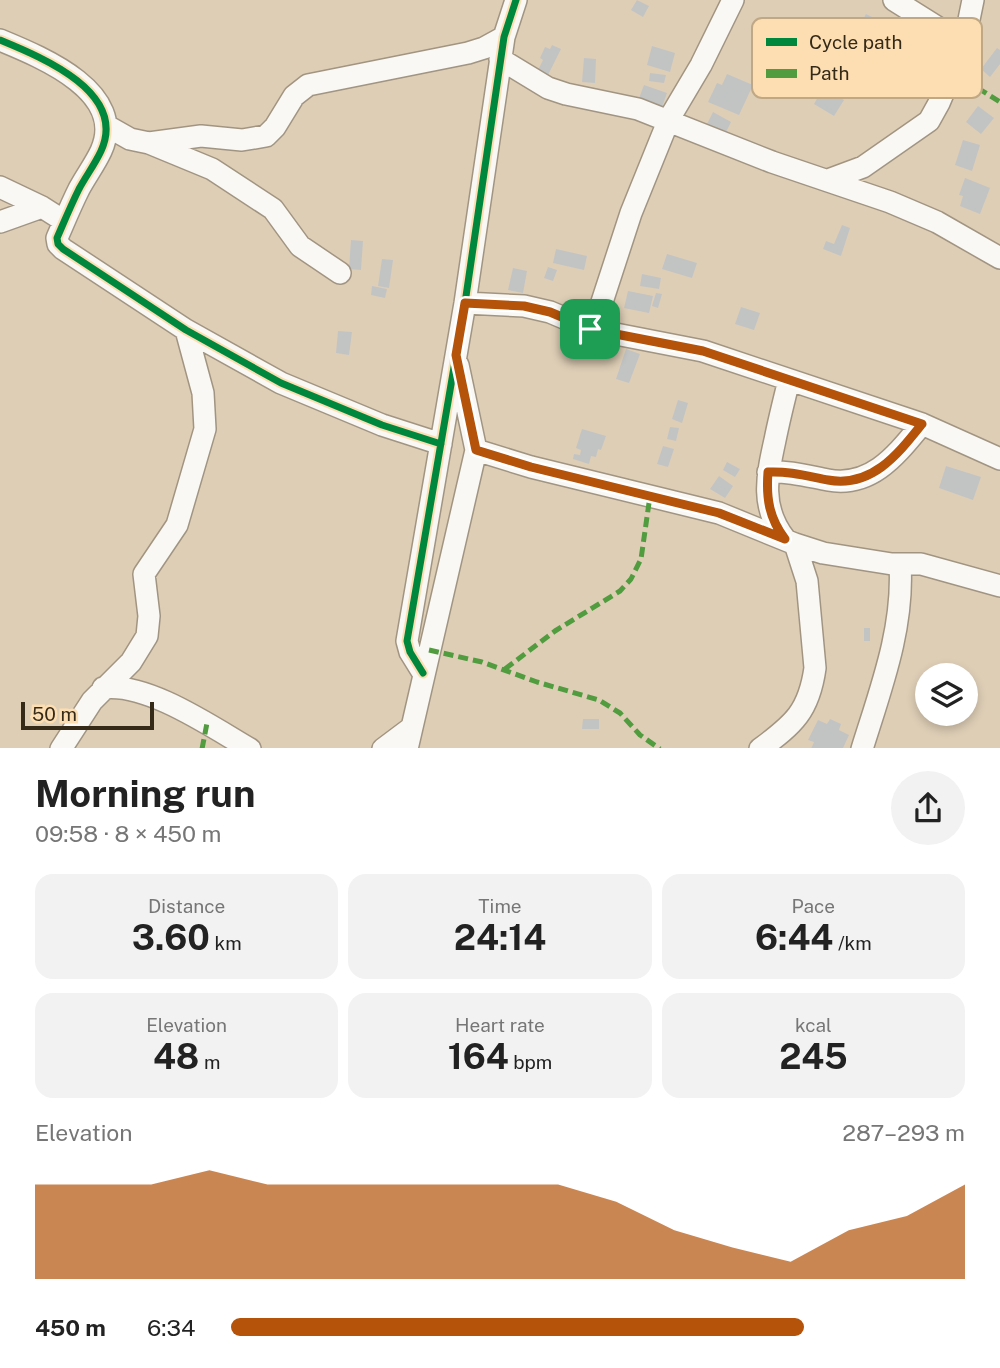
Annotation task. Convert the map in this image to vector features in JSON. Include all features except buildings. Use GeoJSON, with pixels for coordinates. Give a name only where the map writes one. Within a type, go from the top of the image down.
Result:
{"type":"FeatureCollection","features":[{"type":"Feature","properties":{"kind":"street"},"geometry":{"type":"LineString","coordinates":[[423,673],[410,652],[407,640],[465,303],[500,59],[516,0]]}},
{"type":"Feature","properties":{"kind":"street"},"geometry":{"type":"LineString","coordinates":[[590,329],[601,305],[631,213],[669,120],[701,65],[733,0]]}},
{"type":"Feature","properties":{"kind":"street"},"geometry":{"type":"LineString","coordinates":[[894,0],[923,18]]}},
{"type":"Feature","properties":{"kind":"street"},"geometry":{"type":"LineString","coordinates":[[969,18],[973,0]]}},
{"type":"Feature","properties":{"kind":"street"},"geometry":{"type":"LineString","coordinates":[[149,143],[201,136],[251,140],[266,136],[275,127],[294,96],[308,85],[468,53],[504,37]]}},
{"type":"Feature","properties":{"kind":"street"},"geometry":{"type":"LineString","coordinates":[[0,40],[71,73],[103,110],[107,126],[102,149],[57,238],[63,249],[186,330],[281,383],[382,425],[441,444]]}},
{"type":"Feature","properties":{"kind":"street"},"geometry":{"type":"LineString","coordinates":[[500,59],[556,91],[638,108],[740,150],[937,222],[1000,258]]}},
{"type":"Feature","properties":{"kind":"street"},"geometry":{"type":"LineString","coordinates":[[828,180],[863,167],[929,121],[941,98]]}},
{"type":"Feature","properties":{"kind":"street"},"geometry":{"type":"LineString","coordinates":[[107,126],[130,139],[149,143],[212,169],[273,209],[300,246],[340,273]]}},
{"type":"Feature","properties":{"kind":"street"},"geometry":{"type":"LineString","coordinates":[[0,187],[64,221]]}},
{"type":"Feature","properties":{"kind":"street"},"geometry":{"type":"LineString","coordinates":[[0,222],[42,207]]}},
{"type":"Feature","properties":{"kind":"street"},"geometry":{"type":"LineString","coordinates":[[465,303],[524,306],[550,312],[590,329],[703,351],[922,424],[1000,459]]}},
{"type":"Feature","properties":{"kind":"street"},"geometry":{"type":"LineString","coordinates":[[61,748],[103,688],[131,662],[147,636],[149,615],[144,574],[177,524],[205,429],[203,393],[186,330]]}},
{"type":"Feature","properties":{"kind":"street"},"geometry":{"type":"LineString","coordinates":[[383,748],[409,738],[476,450],[456,355]]}},
{"type":"Feature","properties":{"kind":"street"},"geometry":{"type":"LineString","coordinates":[[760,748],[790,727],[799,717],[806,705],[815,668],[807,581],[790,541],[772,517],[768,504],[768,472],[789,380]]}},
{"type":"Feature","properties":{"kind":"street"},"geometry":{"type":"LineString","coordinates":[[768,472],[796,473],[832,481],[860,478],[884,467],[922,424]]}},
{"type":"Feature","properties":{"kind":"street"},"geometry":{"type":"LineString","coordinates":[[476,450],[531,467],[719,513],[822,553],[900,564],[921,564],[1000,586]]}},
{"type":"Feature","properties":{"kind":"street"},"geometry":{"type":"LineString","coordinates":[[862,748],[896,636],[902,592],[900,564]]}},
{"type":"Feature","properties":{"kind":"street"},"geometry":{"type":"LineString","coordinates":[[103,688],[124,687],[139,692],[207,723],[250,748]]}},
{"type":"Feature","properties":{"kind":"marked path"},"geometry":{"type":"LineString","coordinates":[[982,91],[1000,102]]}},
{"type":"Feature","properties":{"kind":"marked path"},"geometry":{"type":"LineString","coordinates":[[505,669],[555,631],[620,591],[631,579],[641,559],[650,496]]}},
{"type":"Feature","properties":{"kind":"marked path"},"geometry":{"type":"LineString","coordinates":[[429,650],[482,662],[599,700],[620,713],[640,735],[659,748]]}},
{"type":"Feature","properties":{"kind":"marked path"},"geometry":{"type":"LineString","coordinates":[[202,748],[207,723]]}},
{"type":"Feature","properties":{"kind":"cycle path"},"geometry":{"type":"LineString","coordinates":[[423,673],[410,652],[407,641],[465,303],[504,37],[516,0]]}},
{"type":"Feature","properties":{"kind":"cycle path"},"geometry":{"type":"LineString","coordinates":[[0,40],[37,56],[76,80],[92,94],[102,111],[106,130],[101,151],[79,189],[57,238],[63,249],[186,330],[281,383],[382,425],[441,444]]}},
{"type":"Feature","properties":{"kind":"route"},"geometry":{"type":"LineString","coordinates":[[465,303],[524,306],[550,312],[590,329],[703,351],[922,424],[884,467],[860,478],[832,481],[796,473],[768,472],[768,504],[785,539],[719,513],[531,467],[476,450],[456,355],[465,303]]}}]}
